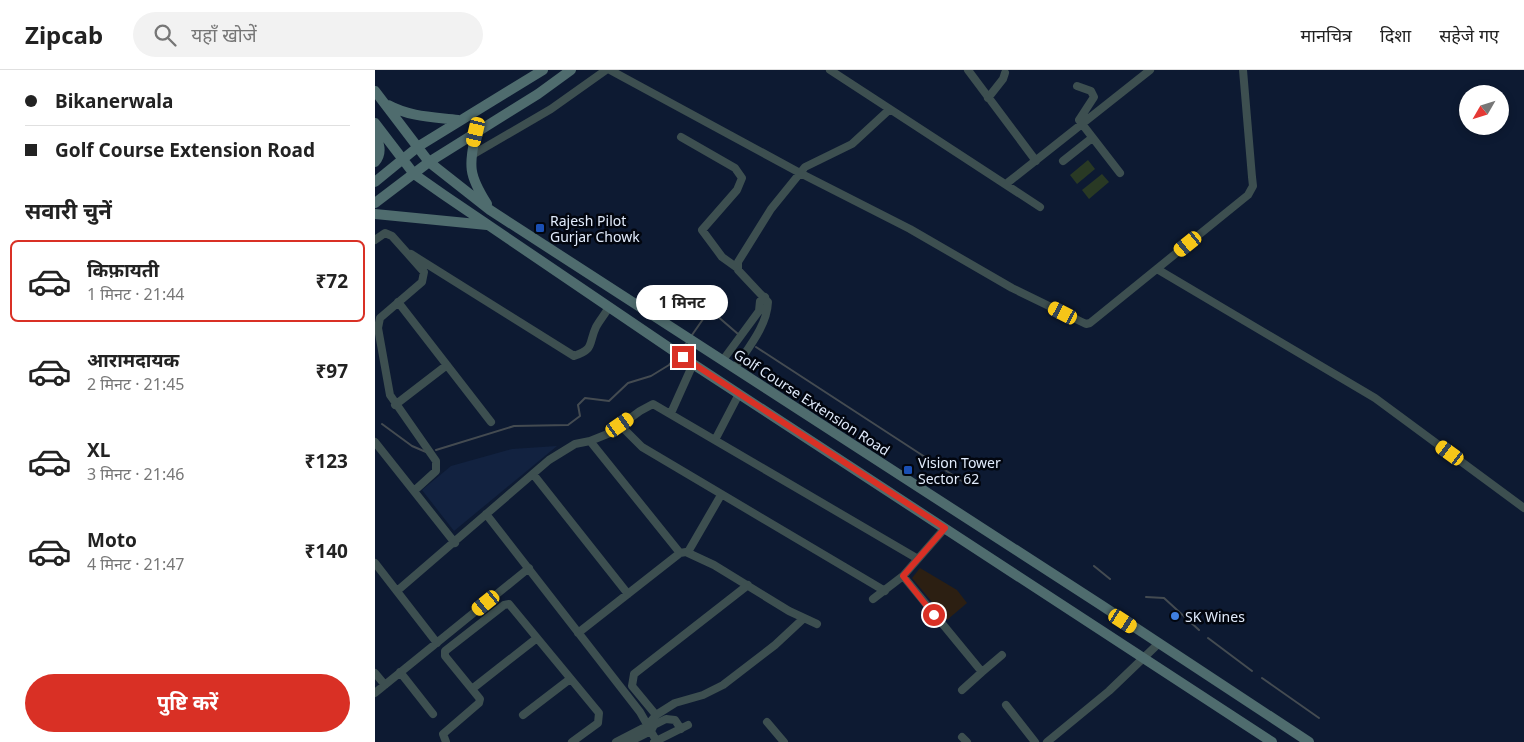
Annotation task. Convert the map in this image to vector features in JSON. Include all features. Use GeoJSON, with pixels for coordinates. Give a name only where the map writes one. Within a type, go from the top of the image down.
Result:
{"type":"FeatureCollection","features":[{"type":"Feature","properties":{"kind":"main road"},"geometry":{"type":"LineString","coordinates":[[375,182],[419,146],[458,120],[543,70]]}},
{"type":"Feature","properties":{"kind":"main road"},"geometry":{"type":"LineString","coordinates":[[375,203],[429,162],[538,94],[571,70]]}},
{"type":"Feature","properties":{"kind":"main road","name":"Golf Course Extension Road"},"geometry":{"type":"LineString","coordinates":[[375,91],[419,146],[429,162],[491,210],[1309,742]]}},
{"type":"Feature","properties":{"kind":"main road"},"geometry":{"type":"LineString","coordinates":[[385,103],[399,111],[418,116],[458,120]]}},
{"type":"Feature","properties":{"kind":"main road"},"geometry":{"type":"LineString","coordinates":[[375,122],[415,174],[488,225],[693,364],[1144,658],[1266,740]]}},
{"type":"Feature","properties":{"kind":"main road"},"geometry":{"type":"LineString","coordinates":[[476,132],[469,166],[476,186],[491,210]]}},
{"type":"Feature","properties":{"kind":"main road"},"geometry":{"type":"LineString","coordinates":[[375,133],[380,155],[375,162]]}},
{"type":"Feature","properties":{"kind":"main road"},"geometry":{"type":"LineString","coordinates":[[375,214],[488,225]]}},
{"type":"Feature","properties":{"kind":"main road"},"geometry":{"type":"LineString","coordinates":[[581,288],[589,274]]}},
{"type":"Feature","properties":{"kind":"street"},"geometry":{"type":"LineString","coordinates":[[471,155],[551,109],[606,70]]}},
{"type":"Feature","properties":{"kind":"street"},"geometry":{"type":"LineString","coordinates":[[610,70],[799,173],[909,229],[1012,288],[1086,324],[1090,324],[1248,195],[1253,186],[1243,70]]}},
{"type":"Feature","properties":{"kind":"street"},"geometry":{"type":"LineString","coordinates":[[830,70],[1040,207]]}},
{"type":"Feature","properties":{"kind":"street"},"geometry":{"type":"LineString","coordinates":[[967,70],[1036,161]]}},
{"type":"Feature","properties":{"kind":"street"},"geometry":{"type":"LineString","coordinates":[[988,98],[1003,79],[1003,71],[1014,70]]}},
{"type":"Feature","properties":{"kind":"street"},"geometry":{"type":"LineString","coordinates":[[1006,184],[1150,70]]}},
{"type":"Feature","properties":{"kind":"street"},"geometry":{"type":"LineString","coordinates":[[1077,86],[1091,91],[1094,97],[1079,120],[1120,173]]}},
{"type":"Feature","properties":{"kind":"street"},"geometry":{"type":"LineString","coordinates":[[736,267],[771,209],[799,173],[811,163],[832,155],[852,144],[890,109]]}},
{"type":"Feature","properties":{"kind":"street"},"geometry":{"type":"LineString","coordinates":[[681,137],[735,168],[743,178],[737,190],[702,230],[722,257],[736,267],[768,302],[766,318],[735,368]]}},
{"type":"Feature","properties":{"kind":"street"},"geometry":{"type":"LineString","coordinates":[[1063,161],[1092,138]]}},
{"type":"Feature","properties":{"kind":"street"},"geometry":{"type":"LineString","coordinates":[[375,240],[388,234],[422,268],[424,278],[380,318],[378,328],[387,386],[395,405],[436,461],[436,471],[414,491]]}},
{"type":"Feature","properties":{"kind":"street"},"geometry":{"type":"LineString","coordinates":[[403,249],[574,356],[585,352],[590,347],[595,328],[609,307]]}},
{"type":"Feature","properties":{"kind":"street"},"geometry":{"type":"LineString","coordinates":[[1157,269],[1375,398],[1524,508]]}},
{"type":"Feature","properties":{"kind":"street"},"geometry":{"type":"LineString","coordinates":[[723,360],[755,316],[760,300],[765,297]]}},
{"type":"Feature","properties":{"kind":"street"},"geometry":{"type":"LineString","coordinates":[[398,302],[491,422]]}},
{"type":"Feature","properties":{"kind":"street"},"geometry":{"type":"LineString","coordinates":[[671,413],[693,364]]}},
{"type":"Feature","properties":{"kind":"street"},"geometry":{"type":"LineString","coordinates":[[395,405],[447,365]]}},
{"type":"Feature","properties":{"kind":"street"},"geometry":{"type":"LineString","coordinates":[[715,440],[739,394]]}},
{"type":"Feature","properties":{"kind":"street"},"geometry":{"type":"LineString","coordinates":[[397,591],[563,450],[575,444],[590,441],[610,433],[653,404],[918,559]]}},
{"type":"Feature","properties":{"kind":"street"},"geometry":{"type":"LineString","coordinates":[[620,425],[642,447],[885,591]]}},
{"type":"Feature","properties":{"kind":"street"},"geometry":{"type":"LineString","coordinates":[[590,441],[684,553],[817,624]]}},
{"type":"Feature","properties":{"kind":"street"},"geometry":{"type":"LineString","coordinates":[[375,442],[455,543]]}},
{"type":"Feature","properties":{"kind":"street"},"geometry":{"type":"LineString","coordinates":[[533,474],[627,594]]}},
{"type":"Feature","properties":{"kind":"street"},"geometry":{"type":"LineString","coordinates":[[578,633],[627,594],[684,553],[721,495]]}},
{"type":"Feature","properties":{"kind":"street"},"geometry":{"type":"LineString","coordinates":[[486,514],[640,712],[649,728],[656,742],[685,727],[675,720],[666,720],[654,725],[649,728],[629,742]]}},
{"type":"Feature","properties":{"kind":"street"},"geometry":{"type":"LineString","coordinates":[[873,599],[903,576],[945,528]]}},
{"type":"Feature","properties":{"kind":"street"},"geometry":{"type":"LineString","coordinates":[[375,563],[437,643]]}},
{"type":"Feature","properties":{"kind":"street"},"geometry":{"type":"LineString","coordinates":[[375,693],[529,568]]}},
{"type":"Feature","properties":{"kind":"street"},"geometry":{"type":"LineString","coordinates":[[903,576],[982,672]]}},
{"type":"Feature","properties":{"kind":"street"},"geometry":{"type":"LineString","coordinates":[[656,714],[632,686],[634,674],[747,586]]}},
{"type":"Feature","properties":{"kind":"street"},"geometry":{"type":"LineString","coordinates":[[446,742],[443,734],[479,703],[480,699],[445,656],[445,651],[504,605],[509,604],[599,713],[597,722],[572,742]]}},
{"type":"Feature","properties":{"kind":"street"},"geometry":{"type":"LineString","coordinates":[[616,742],[649,728],[656,714],[675,703],[703,695],[723,686],[775,645],[804,618]]}},
{"type":"Feature","properties":{"kind":"street"},"geometry":{"type":"LineString","coordinates":[[472,690],[537,638]]}},
{"type":"Feature","properties":{"kind":"street"},"geometry":{"type":"LineString","coordinates":[[1047,742],[1158,644]]}},
{"type":"Feature","properties":{"kind":"street"},"geometry":{"type":"LineString","coordinates":[[962,690],[1002,655]]}},
{"type":"Feature","properties":{"kind":"street"},"geometry":{"type":"LineString","coordinates":[[375,672],[385,685]]}},
{"type":"Feature","properties":{"kind":"street"},"geometry":{"type":"LineString","coordinates":[[400,672],[433,714]]}},
{"type":"Feature","properties":{"kind":"street"},"geometry":{"type":"LineString","coordinates":[[523,715],[569,679]]}},
{"type":"Feature","properties":{"kind":"street"},"geometry":{"type":"LineString","coordinates":[[1006,705],[1035,742]]}},
{"type":"Feature","properties":{"kind":"street"},"geometry":{"type":"LineString","coordinates":[[767,722],[785,742]]}},
{"type":"Feature","properties":{"kind":"shaded area"},"geometry":{"type":"Polygon","coordinates":[[[557,446],[454,531],[422,490],[451,466],[512,449],[557,446]]]}},
{"type":"Feature","properties":{"kind":"shaded area"},"geometry":{"type":"Polygon","coordinates":[[[920,568],[957,590],[967,603],[947,620],[912,578],[920,568]]]}},
{"type":"Feature","properties":{"kind":"green space"},"geometry":{"type":"Polygon","coordinates":[[[1088,160],[1095,169],[1077,184],[1070,175],[1088,160]]]}},
{"type":"Feature","properties":{"kind":"green space"},"geometry":{"type":"Polygon","coordinates":[[[1102,174],[1109,182],[1089,199],[1082,190],[1102,174]]]}},
{"type":"Feature","properties":{"kind":"waterway"},"geometry":{"type":"LineString","coordinates":[[692,335],[708,312],[716,315],[738,334]]}},
{"type":"Feature","properties":{"kind":"waterway"},"geometry":{"type":"LineString","coordinates":[[680,351],[688,341]]}},
{"type":"Feature","properties":{"kind":"waterway"},"geometry":{"type":"LineString","coordinates":[[756,347],[968,485]]}},
{"type":"Feature","properties":{"kind":"waterway"},"geometry":{"type":"LineString","coordinates":[[436,450],[514,426],[568,425],[580,416],[578,405],[585,398],[609,401],[628,383],[651,376],[669,365],[676,357]]}},
{"type":"Feature","properties":{"kind":"waterway"},"geometry":{"type":"LineString","coordinates":[[382,424],[412,446],[426,452]]}},
{"type":"Feature","properties":{"kind":"waterway"},"geometry":{"type":"LineString","coordinates":[[1094,566],[1110,579]]}},
{"type":"Feature","properties":{"kind":"waterway"},"geometry":{"type":"LineString","coordinates":[[1146,597],[1164,598],[1199,630]]}},
{"type":"Feature","properties":{"kind":"waterway"},"geometry":{"type":"LineString","coordinates":[[1208,638],[1252,671]]}},
{"type":"Feature","properties":{"kind":"waterway"},"geometry":{"type":"LineString","coordinates":[[1262,678],[1319,718]]}},
{"type":"Feature","properties":{"kind":"place","name":"Rajesh Pilot Gurjar Chowk"},"geometry":{"type":"Point","coordinates":[540,228]}},
{"type":"Feature","properties":{"kind":"place","name":"Vision Tower Sector 62"},"geometry":{"type":"Point","coordinates":[908,470]}},
{"type":"Feature","properties":{"kind":"place","name":"SK Wines"},"geometry":{"type":"Point","coordinates":[1175,616]}},
{"type":"Feature","properties":{"kind":"route"},"geometry":{"type":"LineString","coordinates":[[683,357],[945,528],[903,576],[934,615]]}}]}
